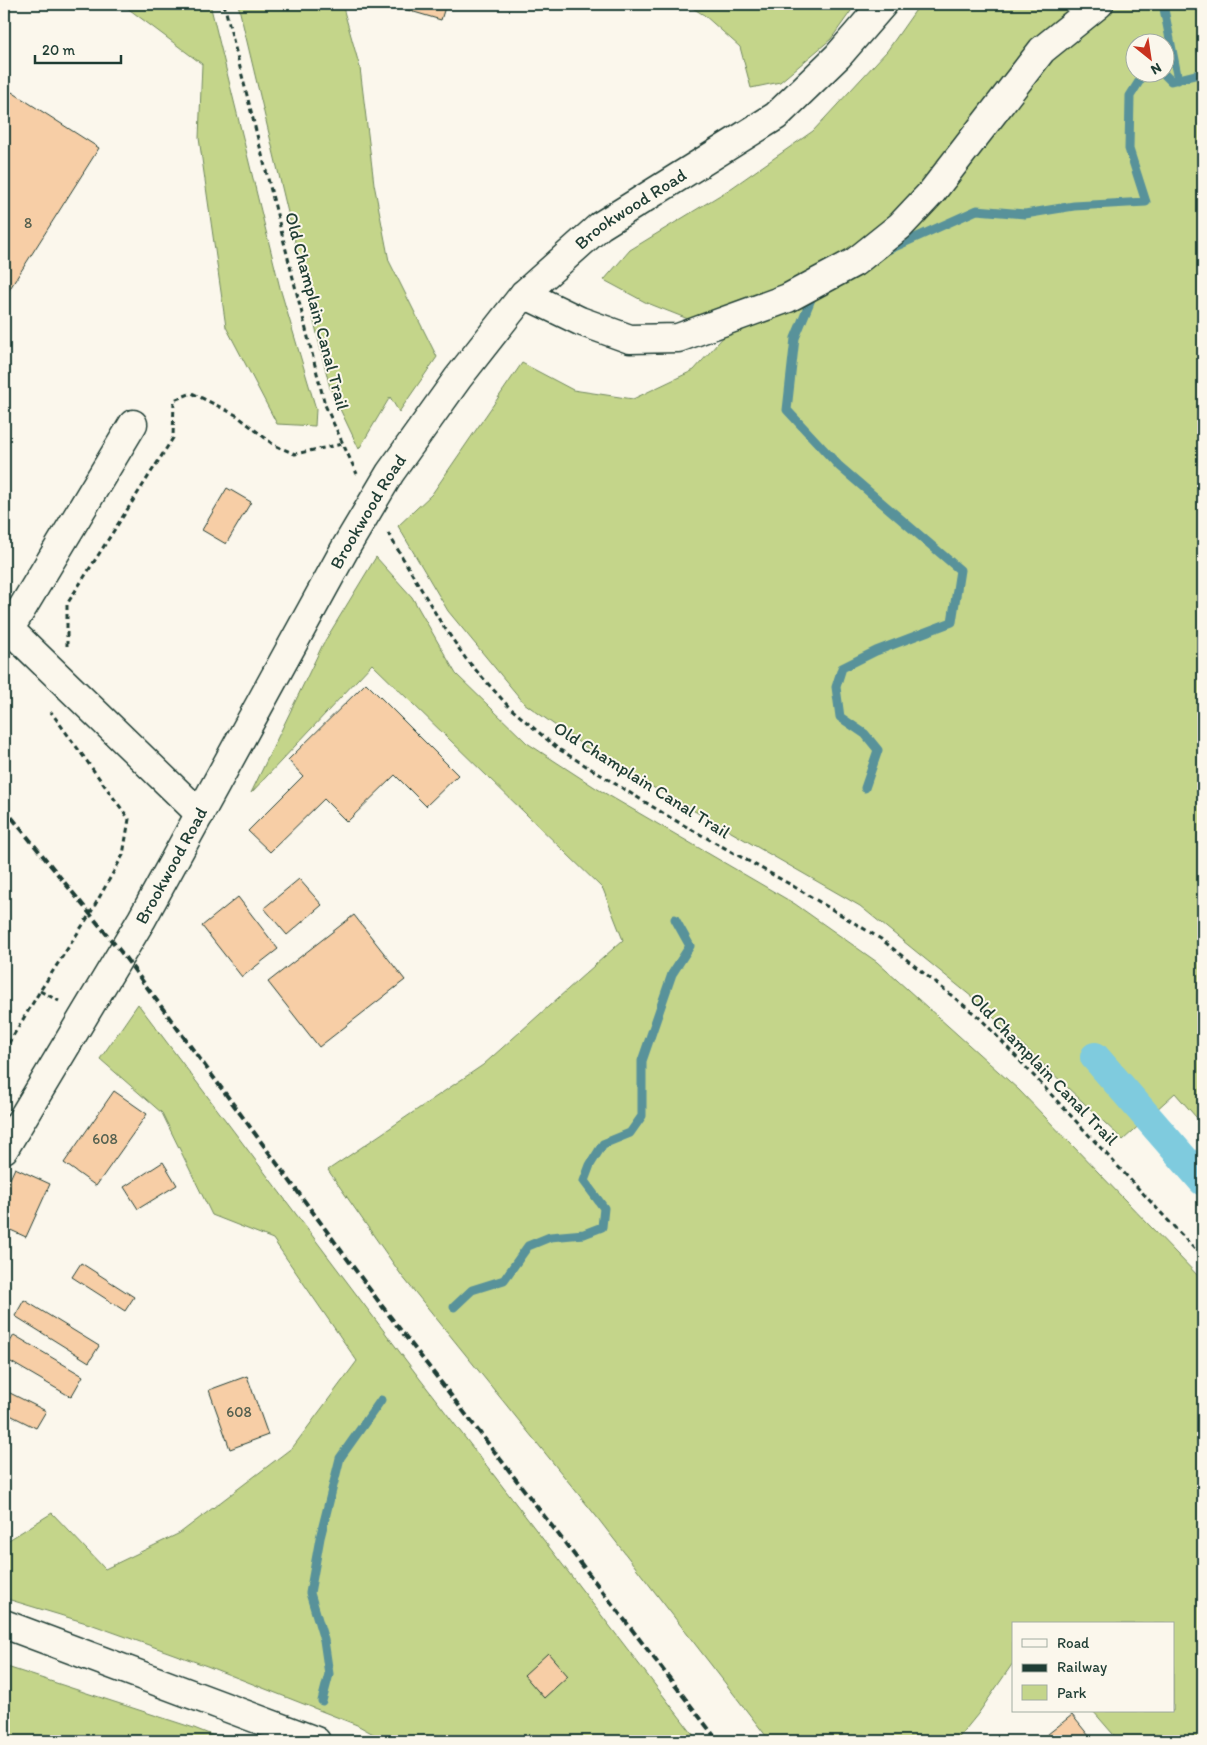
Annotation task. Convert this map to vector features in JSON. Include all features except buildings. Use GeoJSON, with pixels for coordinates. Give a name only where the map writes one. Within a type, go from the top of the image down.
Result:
{"type":"FeatureCollection","features":[{"type":"Feature","properties":{"kind":"street","name":"Brookwood Road"},"geometry":{"type":"LineString","coordinates":[[4,1149],[142,919],[346,547],[390,473],[458,378],[524,294],[600,226],[776,116],[838,56],[883,4]]}},
{"type":"Feature","properties":{"kind":"street"},"geometry":{"type":"LineString","coordinates":[[524,294],[580,321],[630,339],[678,338],[788,298],[855,262],[900,226],[932,192],[1042,50],[1099,4]]}},
{"type":"Feature","properties":{"kind":"street"},"geometry":{"type":"LineString","coordinates":[[133,424],[6,627],[200,814]]}},
{"type":"Feature","properties":{"kind":"street"},"geometry":{"type":"LineString","coordinates":[[4,1624],[316,1741]]}},
{"type":"Feature","properties":{"kind":"path","name":"Old Champlain Canal Trail"},"geometry":{"type":"LineString","coordinates":[[224,4],[325,405],[371,505],[440,621],[466,659],[508,706],[557,748],[671,818],[793,886],[888,945],[981,1019],[1203,1258]]}},
{"type":"Feature","properties":{"kind":"path"},"geometry":{"type":"LineString","coordinates":[[4,1051],[90,914],[124,855],[130,820],[42,700],[67,647],[67,604],[172,438],[174,400],[192,393],[236,415],[274,445],[295,454],[342,444]]}},
{"type":"Feature","properties":{"kind":"green space"},"geometry":{"type":"Polygon","coordinates":[[[122,4],[210,4],[280,288],[316,409],[315,426],[277,424],[226,327],[199,138],[202,64],[122,4]]]}},
{"type":"Feature","properties":{"kind":"green space"},"geometry":{"type":"Polygon","coordinates":[[[238,4],[342,4],[360,68],[374,184],[389,261],[437,357],[399,412],[390,397],[359,449],[330,388],[238,4]]]}},
{"type":"Feature","properties":{"kind":"green space"},"geometry":{"type":"Polygon","coordinates":[[[686,4],[856,4],[831,39],[780,82],[751,88],[740,47],[704,15],[686,4]]]}},
{"type":"Feature","properties":{"kind":"green space"},"geometry":{"type":"Polygon","coordinates":[[[920,4],[1203,4],[1203,1125],[1175,1093],[1123,1140],[972,997],[860,906],[595,754],[524,703],[448,611],[398,526],[432,494],[522,363],[573,390],[633,399],[694,370],[726,334],[645,302],[604,280],[630,250],[730,189],[813,131],[887,51],[920,4]]]}},
{"type":"Feature","properties":{"kind":"green space"},"geometry":{"type":"Polygon","coordinates":[[[376,557],[412,597],[456,674],[527,743],[596,788],[795,904],[877,962],[1019,1090],[1203,1281],[1203,1741],[1119,1741],[1094,1712],[1174,1712],[1174,1622],[1012,1622],[1012,1664],[978,1714],[956,1741],[770,1741],[596,1516],[402,1276],[328,1170],[483,1065],[623,940],[603,889],[372,664],[251,793],[323,644],[376,557]]]}},
{"type":"Feature","properties":{"kind":"green space"},"geometry":{"type":"Polygon","coordinates":[[[138,1004],[420,1379],[698,1741],[386,1741],[357,1725],[207,1666],[93,1625],[4,1598],[4,1543],[52,1513],[105,1569],[180,1533],[293,1447],[357,1361],[273,1239],[212,1215],[162,1113],[100,1059],[138,1004]]]}},
{"type":"Feature","properties":{"kind":"green space"},"geometry":{"type":"Polygon","coordinates":[[[4,1666],[194,1728],[227,1741],[4,1741],[4,1666]]]}},
{"type":"Feature","properties":{"kind":"waterway"},"geometry":{"type":"LineString","coordinates":[[1163,4],[1178,80]]}},
{"type":"Feature","properties":{"kind":"waterway"},"geometry":{"type":"LineString","coordinates":[[1174,80],[1203,73]]}},
{"type":"Feature","properties":{"kind":"waterway"},"geometry":{"type":"LineString","coordinates":[[888,250],[977,210],[1025,214],[1074,206],[1146,202],[1129,149],[1130,96],[1139,82]]}},
{"type":"Feature","properties":{"kind":"waterway"},"geometry":{"type":"LineString","coordinates":[[814,292],[795,338],[787,410],[839,466],[960,570],[952,622],[876,651],[842,668],[836,687],[840,717],[865,734],[878,750],[865,788]]}},
{"type":"Feature","properties":{"kind":"waterway"},"geometry":{"type":"LineString","coordinates":[[454,1307],[472,1290],[504,1280],[528,1246],[550,1237],[584,1234],[602,1227],[604,1208],[584,1181],[590,1165],[603,1144],[630,1133],[642,1116],[642,1061],[672,974],[690,946],[675,919]]}},
{"type":"Feature","properties":{"kind":"waterway"},"geometry":{"type":"LineString","coordinates":[[1095,1057],[1203,1181]]}},
{"type":"Feature","properties":{"kind":"waterway"},"geometry":{"type":"LineString","coordinates":[[322,1701],[329,1674],[324,1640],[310,1593],[320,1538],[340,1458],[381,1400]]}},
{"type":"Feature","properties":{"kind":"railway"},"geometry":{"type":"LineString","coordinates":[[4,808],[121,952],[382,1306],[718,1741]]}}]}
